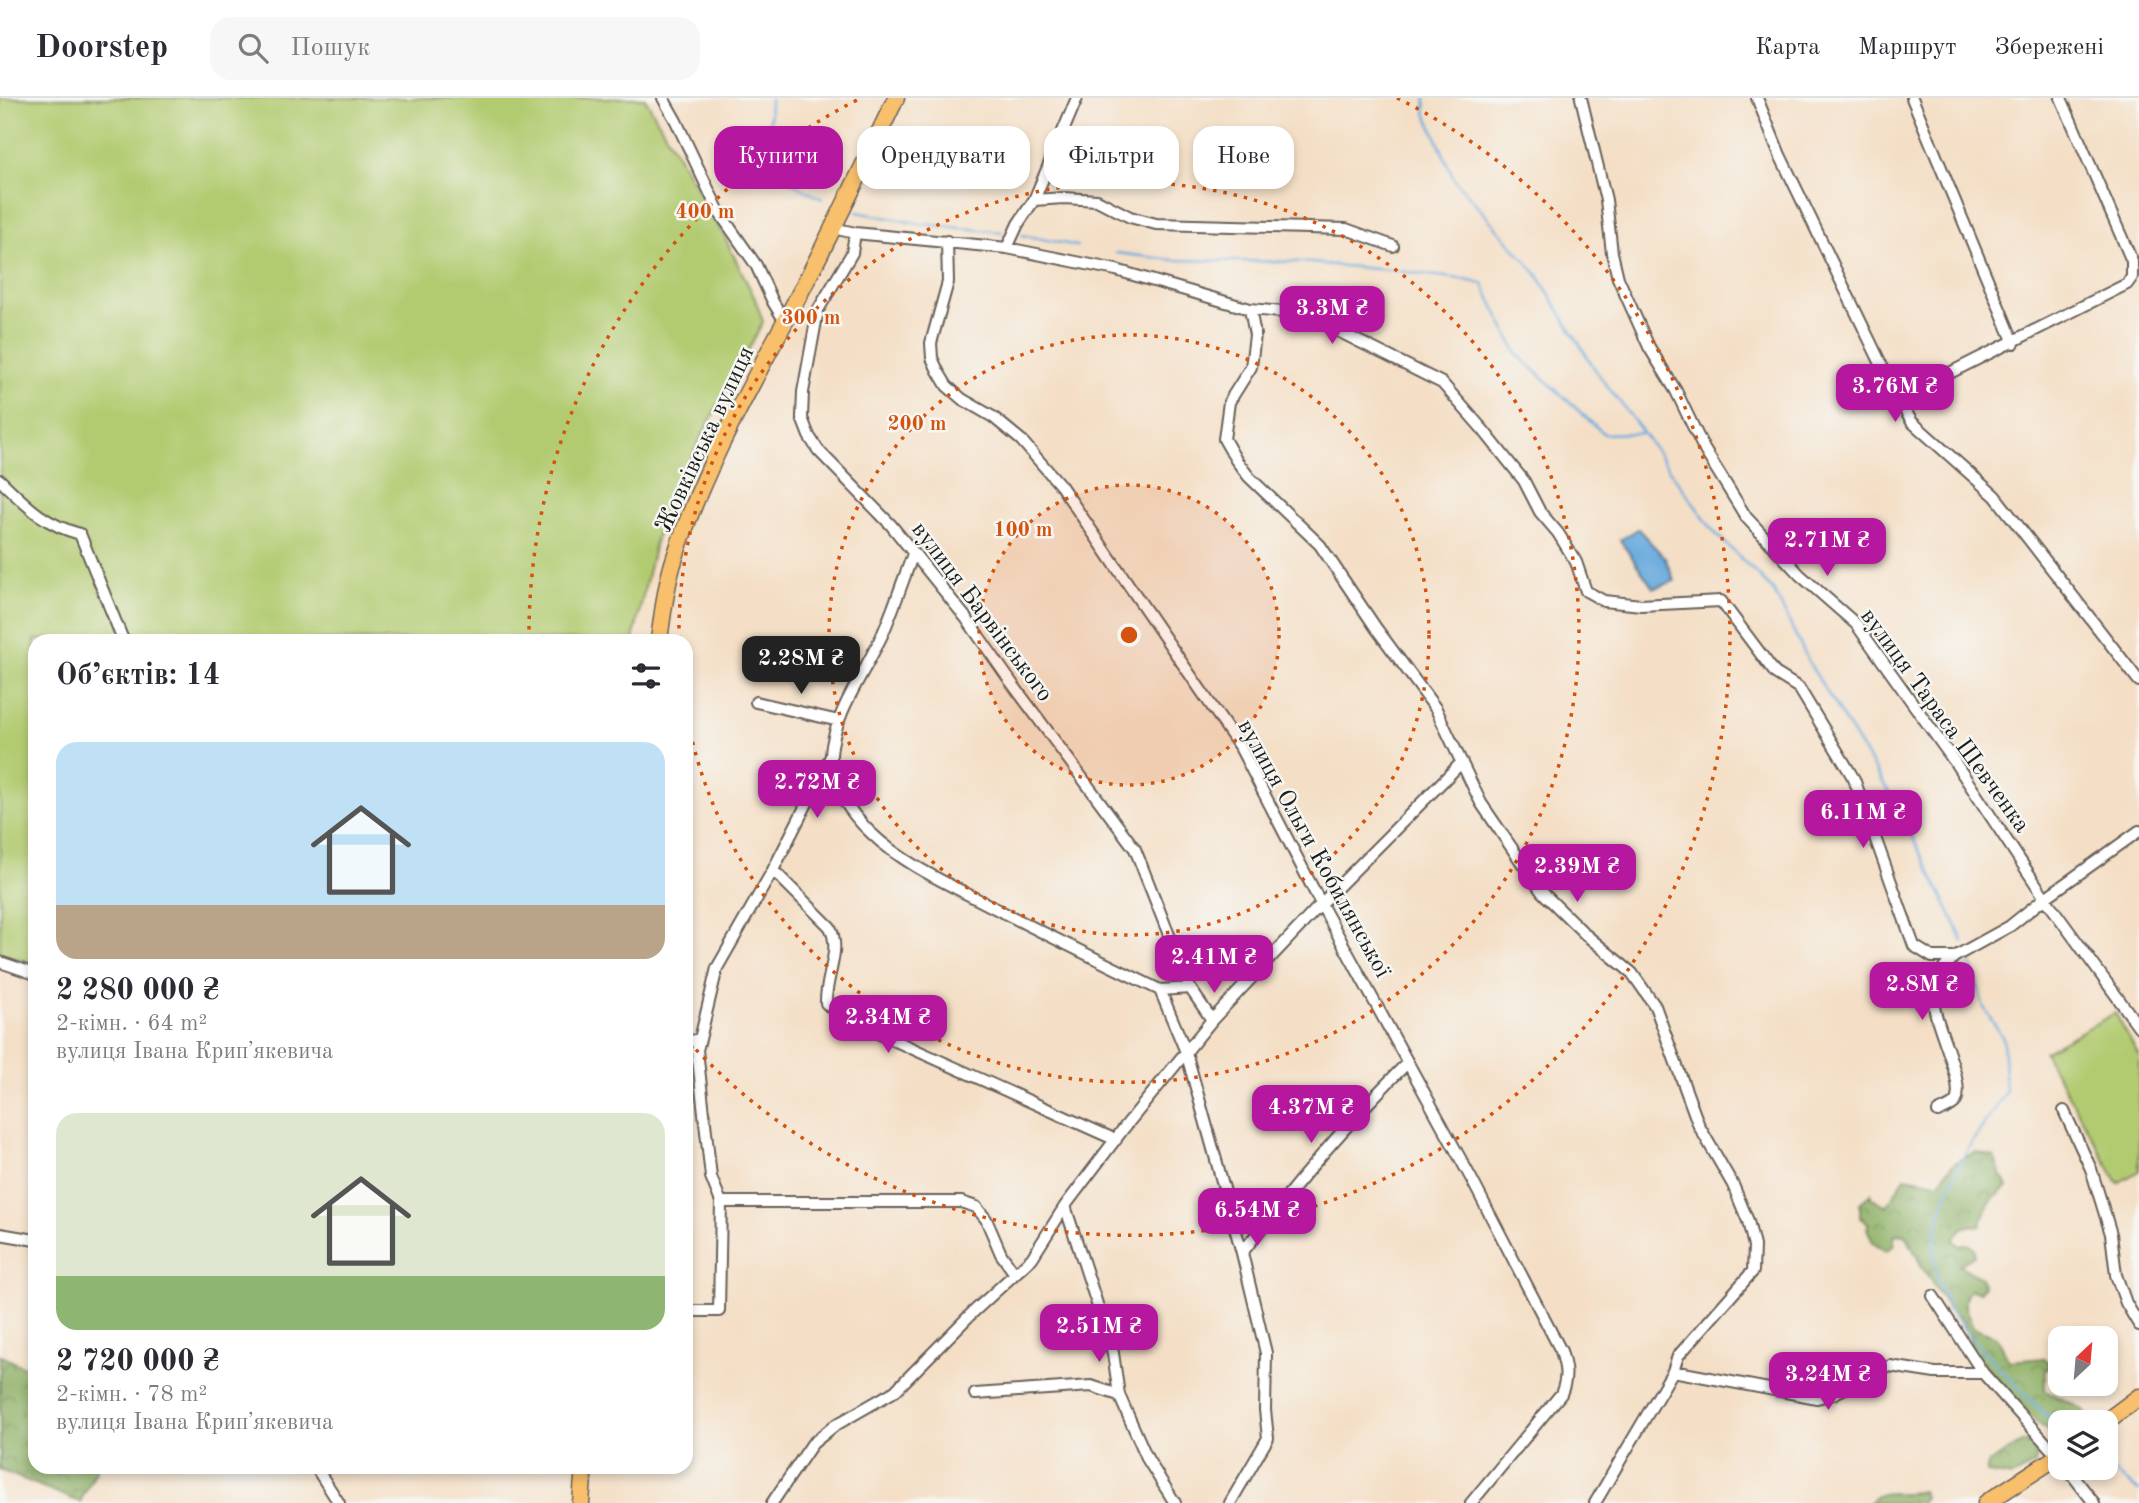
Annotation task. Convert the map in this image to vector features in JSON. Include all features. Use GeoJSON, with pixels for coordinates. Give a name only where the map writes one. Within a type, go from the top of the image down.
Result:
{"type":"FeatureCollection","features":[{"type":"Feature","properties":{"kind":"highway","name":"Жовківська вулиця"},"geometry":{"type":"LineString","coordinates":[[660,634],[675,558],[700,490],[896,98]]}},
{"type":"Feature","properties":{"kind":"highway"},"geometry":{"type":"LineString","coordinates":[[2118,1413],[2139,1397]]}},
{"type":"Feature","properties":{"kind":"highway"},"geometry":{"type":"LineString","coordinates":[[1986,1503],[2048,1467]]}},
{"type":"Feature","properties":{"kind":"highway"},"geometry":{"type":"LineString","coordinates":[[581,1503],[583,1474]]}},
{"type":"Feature","properties":{"kind":"street"},"geometry":{"type":"LineString","coordinates":[[663,98],[719,212],[756,265],[773,302],[785,320]]}},
{"type":"Feature","properties":{"kind":"street"},"geometry":{"type":"LineString","coordinates":[[1007,248],[1018,224],[1034,200],[1077,98]]}},
{"type":"Feature","properties":{"kind":"street","name":"вулиця Тараса Шевченка"},"geometry":{"type":"LineString","coordinates":[[1581,98],[1606,200],[1612,253],[1618,278],[1649,347],[1676,391],[1704,449],[1746,517],[1800,575],[1856,624],[1954,761],[2045,898],[2139,1027]]}},
{"type":"Feature","properties":{"kind":"street"},"geometry":{"type":"LineString","coordinates":[[1757,98],[1780,155],[1898,399],[1912,422],[1995,496],[2139,681]]}},
{"type":"Feature","properties":{"kind":"street"},"geometry":{"type":"LineString","coordinates":[[1912,98],[2014,343]]}},
{"type":"Feature","properties":{"kind":"street"},"geometry":{"type":"LineString","coordinates":[[1898,399],[2014,343],[2127,284],[2132,277],[2132,261],[2062,98]]}},
{"type":"Feature","properties":{"kind":"street"},"geometry":{"type":"LineString","coordinates":[[1034,200],[1097,200],[1130,217],[1156,224],[1346,229],[1393,246]]}},
{"type":"Feature","properties":{"kind":"street"},"geometry":{"type":"LineString","coordinates":[[833,228],[855,233],[1007,248],[1116,270],[1250,309],[1304,314],[1442,383],[1524,481],[1540,512],[1558,533],[1576,562],[1586,591],[1604,601],[1641,605],[1721,601],[1775,673],[1799,688],[1854,779],[1914,946],[1933,957],[1954,957]]}},
{"type":"Feature","properties":{"kind":"street","name":"вулиця Барвінського"},"geometry":{"type":"LineString","coordinates":[[855,233],[852,253],[818,310],[803,392],[802,418],[809,436],[818,450],[891,524],[966,618],[1010,682],[1135,849],[1190,988],[1212,1020]]}},
{"type":"Feature","properties":{"kind":"street","name":"вулиця Ольги Кобилянської"},"geometry":{"type":"LineString","coordinates":[[947,241],[948,282],[931,343],[932,358],[938,371],[955,393],[993,417],[1021,440],[1062,486],[1241,749],[1321,904],[1561,1350],[1567,1369],[1567,1381],[1561,1394],[1471,1503]]}},
{"type":"Feature","properties":{"kind":"street"},"geometry":{"type":"LineString","coordinates":[[1250,309],[1255,335],[1251,367],[1229,402],[1224,439],[1250,477],[1320,545],[1376,628],[1436,709],[1481,803],[1542,892],[1586,935],[1632,973],[1655,1006],[1699,1126],[1733,1185],[1748,1222],[1754,1246],[1753,1271],[1678,1356],[1673,1371],[1595,1503]]}},
{"type":"Feature","properties":{"kind":"street"},"geometry":{"type":"LineString","coordinates":[[0,480],[37,516],[53,526],[80,534],[121,634]]}},
{"type":"Feature","properties":{"kind":"street"},"geometry":{"type":"LineString","coordinates":[[693,1311],[719,1311],[721,1202],[711,1177],[697,1050],[717,968],[773,870],[831,755],[839,721],[883,632],[913,554]]}},
{"type":"Feature","properties":{"kind":"street"},"geometry":{"type":"LineString","coordinates":[[756,702],[839,721]]}},
{"type":"Feature","properties":{"kind":"street"},"geometry":{"type":"LineString","coordinates":[[831,755],[833,776],[841,796],[871,834],[895,853],[946,883],[1160,990],[1190,988]]}},
{"type":"Feature","properties":{"kind":"street"},"geometry":{"type":"LineString","coordinates":[[772,1503],[812,1444],[834,1426],[895,1391],[970,1315],[1032,1258],[1065,1206],[1212,1020],[1321,904],[1462,762]]}},
{"type":"Feature","properties":{"kind":"street"},"geometry":{"type":"LineString","coordinates":[[1938,1112],[1950,1107],[1957,1094],[1954,1072],[1933,997],[1939,975],[1954,957],[2010,926],[2139,831]]}},
{"type":"Feature","properties":{"kind":"street"},"geometry":{"type":"LineString","coordinates":[[773,870],[830,927],[835,937],[826,1003],[841,1016],[1116,1140]]}},
{"type":"Feature","properties":{"kind":"street"},"geometry":{"type":"LineString","coordinates":[[0,962],[28,972]]}},
{"type":"Feature","properties":{"kind":"street"},"geometry":{"type":"LineString","coordinates":[[1160,990],[1186,1052],[1242,1253],[1266,1353],[1265,1410],[1268,1438],[1230,1503]]}},
{"type":"Feature","properties":{"kind":"street"},"geometry":{"type":"LineString","coordinates":[[693,1040],[700,1039]]}},
{"type":"Feature","properties":{"kind":"street"},"geometry":{"type":"LineString","coordinates":[[1242,1253],[1366,1104],[1408,1062]]}},
{"type":"Feature","properties":{"kind":"street"},"geometry":{"type":"LineString","coordinates":[[2064,1111],[2091,1170],[2111,1234],[2116,1275],[2126,1303],[2139,1325]]}},
{"type":"Feature","properties":{"kind":"street"},"geometry":{"type":"LineString","coordinates":[[721,1202],[961,1202],[976,1208],[986,1219],[1001,1254],[1015,1274]]}},
{"type":"Feature","properties":{"kind":"street"},"geometry":{"type":"LineString","coordinates":[[1065,1206],[1113,1353],[1119,1395],[1148,1460],[1175,1503]]}},
{"type":"Feature","properties":{"kind":"street"},"geometry":{"type":"LineString","coordinates":[[0,1234],[28,1239]]}},
{"type":"Feature","properties":{"kind":"street"},"geometry":{"type":"LineString","coordinates":[[1933,1296],[1983,1373],[2048,1446]]}},
{"type":"Feature","properties":{"kind":"street"},"geometry":{"type":"LineString","coordinates":[[1673,1371],[1817,1398],[1833,1394],[1890,1366],[1935,1373],[1983,1373]]}},
{"type":"Feature","properties":{"kind":"street"},"geometry":{"type":"LineString","coordinates":[[975,1394],[1091,1385],[1119,1395]]}},
{"type":"Feature","properties":{"kind":"street"},"geometry":{"type":"LineString","coordinates":[[320,1474],[339,1503]]}},
{"type":"Feature","properties":{"kind":"street"},"geometry":{"type":"LineString","coordinates":[[2076,1480],[2094,1503]]}},
{"type":"Feature","properties":{"kind":"green space"},"geometry":{"type":"Polygon","coordinates":[[[0,98],[645,98],[725,238],[755,299],[763,322],[697,445],[656,538],[634,634],[28,634],[28,962],[0,953],[0,98]]]}},
{"type":"Feature","properties":{"kind":"green space"},"geometry":{"type":"Polygon","coordinates":[[[2115,1013],[2139,1056],[2139,1171],[2118,1183],[2044,1052],[2115,1013]]]}},
{"type":"Feature","properties":{"kind":"green space"},"geometry":{"type":"Polygon","coordinates":[[[1977,1152],[1993,1156],[2007,1187],[1997,1195],[1984,1213],[1981,1226],[1965,1227],[1954,1240],[1959,1246],[1968,1244],[1975,1248],[1974,1256],[1959,1265],[1981,1278],[1984,1286],[1979,1292],[1970,1290],[1965,1299],[1966,1308],[1973,1328],[1997,1337],[2009,1361],[2044,1358],[2048,1362],[2045,1389],[2048,1396],[2056,1396],[2082,1410],[2048,1410],[2048,1431],[1974,1353],[1963,1321],[1948,1308],[1906,1235],[1895,1234],[1893,1246],[1886,1251],[1873,1243],[1867,1228],[1869,1224],[1860,1217],[1860,1203],[1871,1194],[1871,1198],[1887,1206],[1905,1177],[1939,1183],[1946,1172],[1964,1157],[1977,1152]]]}},
{"type":"Feature","properties":{"kind":"green space"},"geometry":{"type":"Polygon","coordinates":[[[0,1355],[28,1369],[28,1474],[94,1474],[80,1502],[0,1470],[0,1355]]]}},
{"type":"Feature","properties":{"kind":"green space"},"geometry":{"type":"Polygon","coordinates":[[[2023,1442],[2040,1444],[2034,1464],[2012,1477],[1987,1473],[1987,1464],[2023,1442]]]}},
{"type":"Feature","properties":{"kind":"green space"},"geometry":{"type":"Polygon","coordinates":[[[1922,1491],[1924,1497],[1921,1503],[1869,1503],[1886,1493],[1922,1491]]]}},
{"type":"Feature","properties":{"kind":"water"},"geometry":{"type":"Polygon","coordinates":[[[1638,529],[1665,558],[1675,581],[1653,588],[1620,540],[1638,529]]]}},
{"type":"Feature","properties":{"kind":"waterway"},"geometry":{"type":"LineString","coordinates":[[770,98],[770,132],[774,155],[779,165],[793,183],[823,199]]}},
{"type":"Feature","properties":{"kind":"waterway"},"geometry":{"type":"LineString","coordinates":[[1426,98],[1425,111],[1454,179],[1537,274],[1596,371],[1642,431]]}},
{"type":"Feature","properties":{"kind":"waterway"},"geometry":{"type":"LineString","coordinates":[[857,212],[921,224],[1002,232]]}},
{"type":"Feature","properties":{"kind":"waterway"},"geometry":{"type":"LineString","coordinates":[[1022,235],[1077,246]]}},
{"type":"Feature","properties":{"kind":"waterway"},"geometry":{"type":"LineString","coordinates":[[1116,253],[1173,260],[1301,262],[1398,271],[1483,284],[1517,354],[1604,434],[1643,433],[1714,532],[1773,590],[1812,668],[1893,799],[1963,942]]}},
{"type":"Feature","properties":{"kind":"waterway"},"geometry":{"type":"LineString","coordinates":[[1969,957],[1984,1008],[2003,1038],[2006,1092],[1970,1145],[1950,1185],[1938,1220],[1934,1251],[1937,1279],[1948,1306],[1967,1333],[2048,1416]]}},
{"type":"Feature","properties":{"kind":"waterway"},"geometry":{"type":"LineString","coordinates":[[2118,1475],[2139,1491]]}}]}
